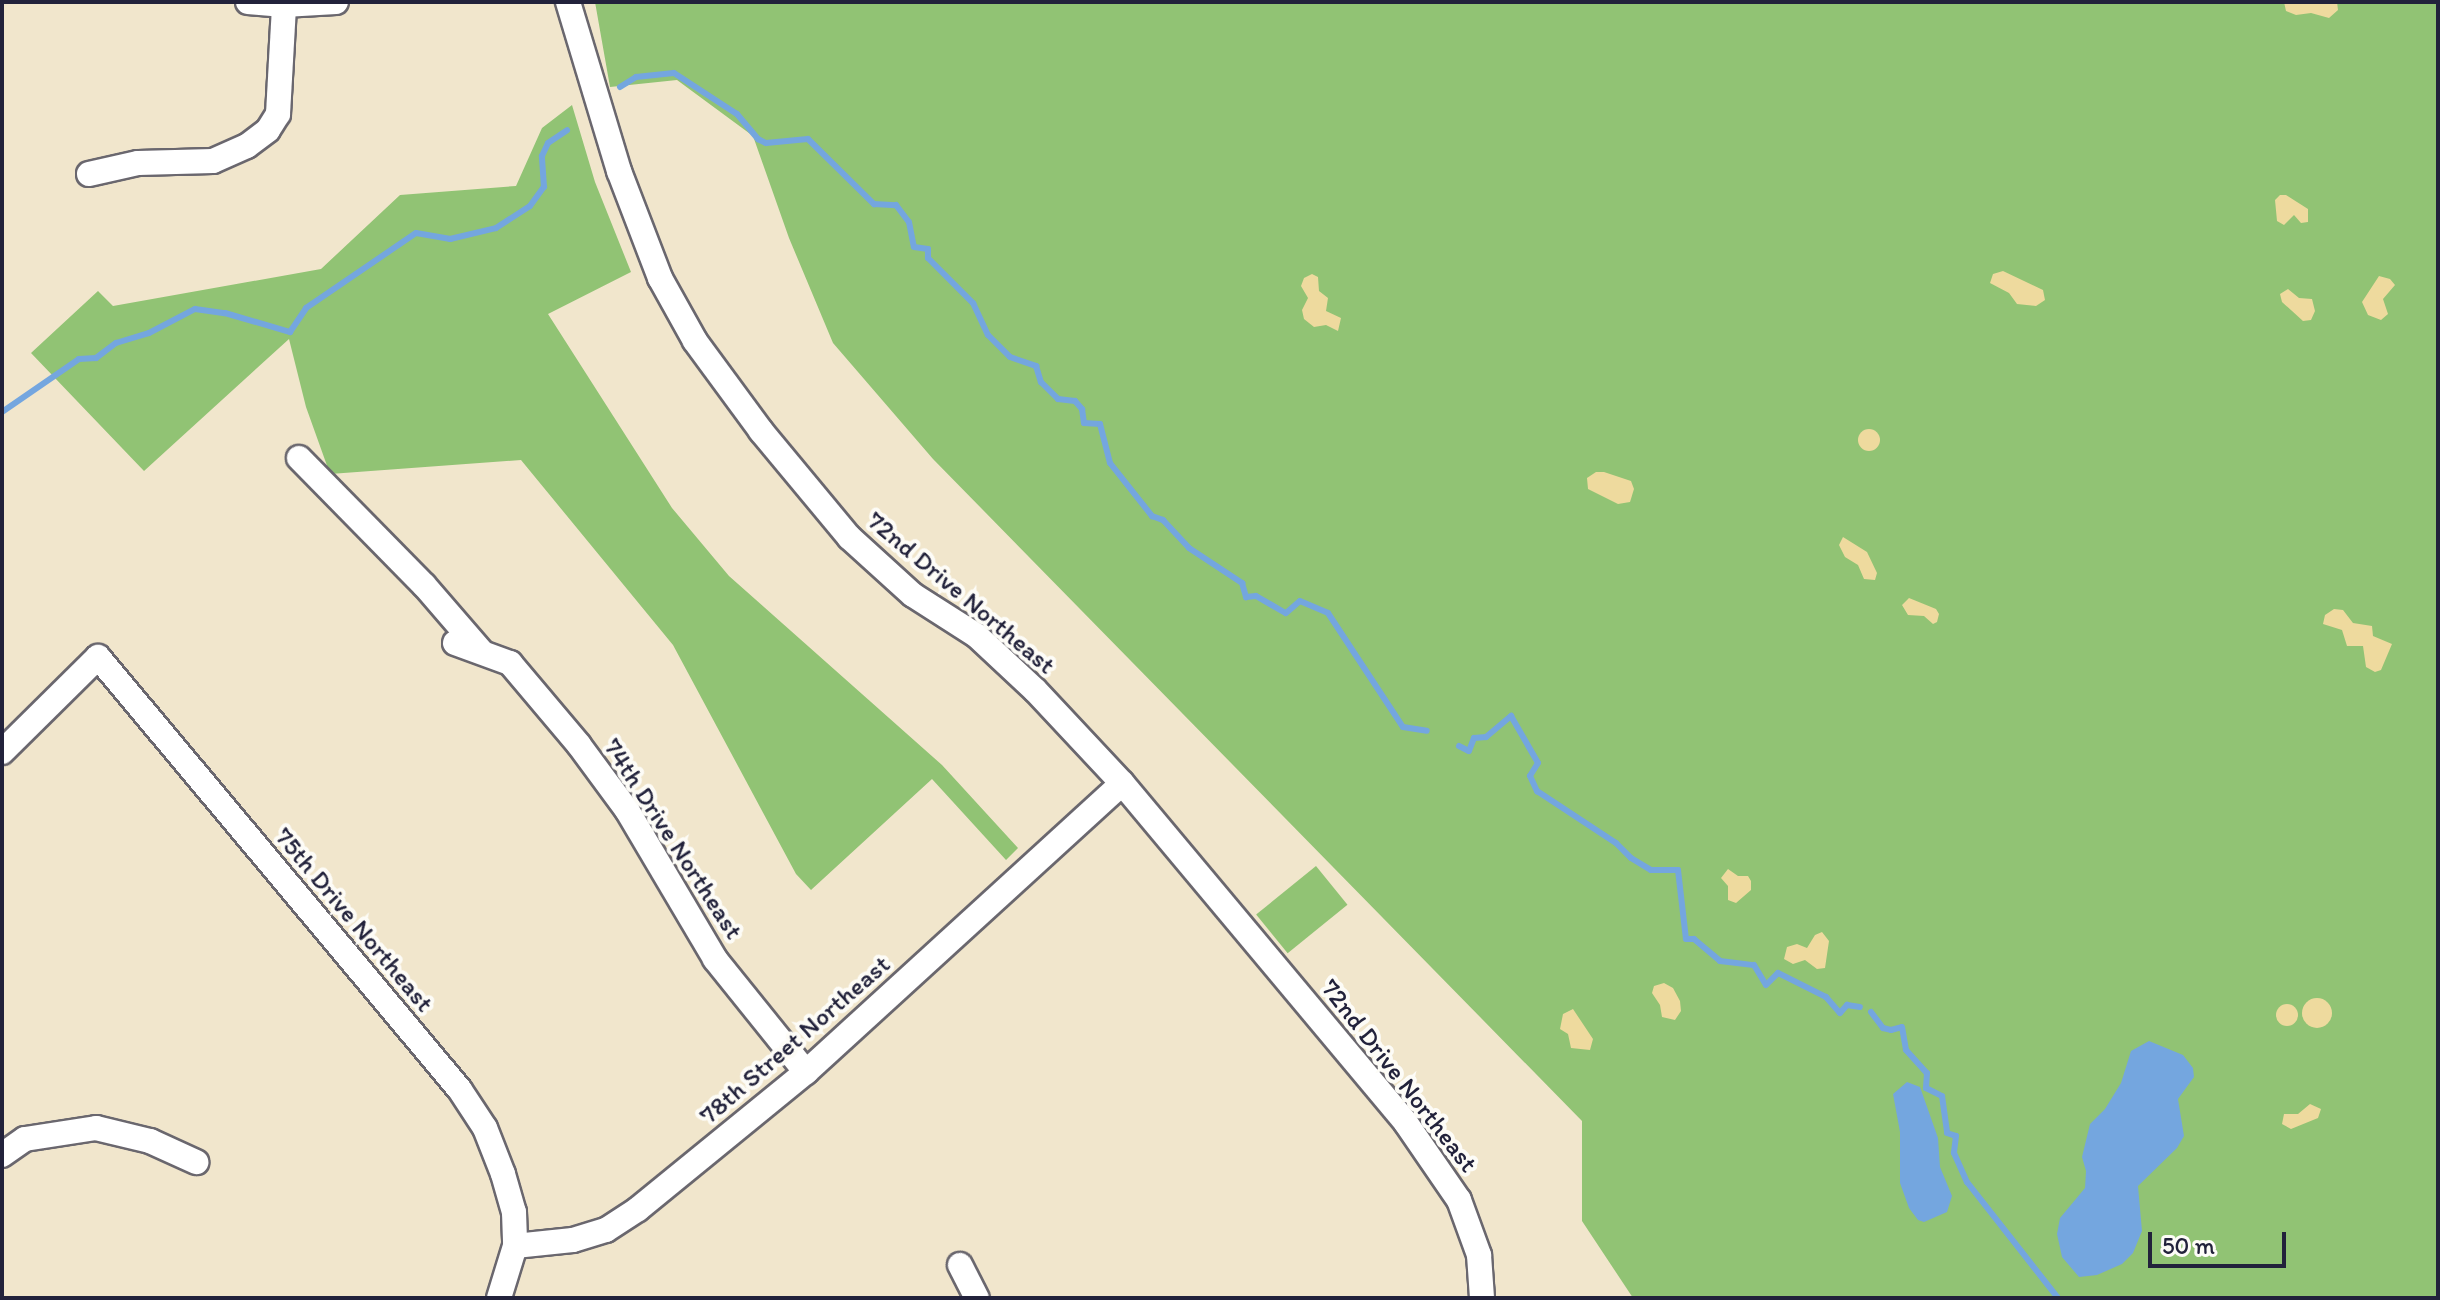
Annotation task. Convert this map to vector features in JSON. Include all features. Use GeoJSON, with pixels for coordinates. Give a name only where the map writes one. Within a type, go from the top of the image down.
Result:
{"type":"FeatureCollection","features":[{"type":"Feature","properties":{"kind":"street"},"geometry":{"type":"LineString","coordinates":[[248,2],[284,5],[336,2]]}},
{"type":"Feature","properties":{"kind":"street","name":"72nd Drive Northeast"},"geometry":{"type":"LineString","coordinates":[[568,2],[619,171],[660,278],[695,341],[761,431],[849,537],[913,595],[977,636],[1035,690],[1122,783],[1406,1123],[1459,1200],[1479,1255],[1482,1298]]}},
{"type":"Feature","properties":{"kind":"street"},"geometry":{"type":"LineString","coordinates":[[89,174],[138,163],[213,161],[247,146],[268,130],[278,114],[284,5]]}},
{"type":"Feature","properties":{"kind":"street","name":"74th Drive Northeast"},"geometry":{"type":"LineString","coordinates":[[299,458],[424,585],[481,651]]}},
{"type":"Feature","properties":{"kind":"street","name":"74th Drive Northeast"},"geometry":{"type":"LineString","coordinates":[[455,643],[510,663],[579,745],[627,810],[715,959],[806,1072]]}},
{"type":"Feature","properties":{"kind":"street","name":"75th Drive Northeast"},"geometry":{"type":"LineString","coordinates":[[2,752],[98,657],[460,1090],[485,1128],[503,1174],[514,1212],[515,1246]]}},
{"type":"Feature","properties":{"kind":"street","name":"78th Street Northeast"},"geometry":{"type":"LineString","coordinates":[[515,1246],[573,1240],[606,1230],[638,1209],[806,1072],[1122,783]]}},
{"type":"Feature","properties":{"kind":"street"},"geometry":{"type":"LineString","coordinates":[[2,1155],[25,1139],[96,1128],[150,1141],[196,1162]]}},
{"type":"Feature","properties":{"kind":"street"},"geometry":{"type":"LineString","coordinates":[[499,1298],[515,1246]]}},
{"type":"Feature","properties":{"kind":"street"},"geometry":{"type":"LineString","coordinates":[[960,1265],[977,1298]]}},
{"type":"Feature","properties":{"kind":"green space"},"geometry":{"type":"Polygon","coordinates":[[[595,2],[2438,2],[2438,1298],[1633,1298],[1582,1221],[1582,1121],[933,459],[833,343],[789,238],[753,136],[677,80],[610,87],[595,2]]]}},
{"type":"Feature","properties":{"kind":"green space"},"geometry":{"type":"Polygon","coordinates":[[[572,105],[595,182],[631,272],[548,314],[672,508],[729,576],[942,765],[1018,848],[1006,860],[932,779],[811,890],[796,874],[673,645],[521,460],[330,474],[306,407],[289,339],[144,471],[31,353],[98,291],[113,306],[321,269],[400,195],[516,186],[542,128],[572,105]]]}},
{"type":"Feature","properties":{"kind":"green space"},"geometry":{"type":"Polygon","coordinates":[[[1316,866],[1347,905],[1288,953],[1256,914],[1316,866]]]}},
{"type":"Feature","properties":{"kind":"sand"},"geometry":{"type":"Polygon","coordinates":[[[2284,2],[2337,2],[2338,10],[2329,18],[2311,13],[2296,15],[2286,11],[2284,2]]]}},
{"type":"Feature","properties":{"kind":"sand"},"geometry":{"type":"Polygon","coordinates":[[[2280,195],[2286,195],[2308,209],[2308,222],[2301,223],[2294,215],[2284,225],[2277,221],[2275,200],[2280,195]]]}},
{"type":"Feature","properties":{"kind":"sand"},"geometry":{"type":"Polygon","coordinates":[[[2003,271],[2043,290],[2045,300],[2036,306],[2017,304],[2009,293],[1990,283],[1993,274],[2003,271]]]}},
{"type":"Feature","properties":{"kind":"sand"},"geometry":{"type":"Polygon","coordinates":[[[1312,274],[1318,277],[1319,291],[1328,298],[1326,311],[1341,318],[1338,331],[1326,325],[1314,327],[1304,319],[1302,310],[1308,298],[1301,286],[1304,278],[1312,274]]]}},
{"type":"Feature","properties":{"kind":"sand"},"geometry":{"type":"Polygon","coordinates":[[[2379,276],[2390,279],[2395,285],[2383,299],[2388,314],[2381,320],[2368,315],[2362,302],[2379,276]]]}},
{"type":"Feature","properties":{"kind":"sand"},"geometry":{"type":"Polygon","coordinates":[[[2288,289],[2299,298],[2312,299],[2315,311],[2311,320],[2303,321],[2282,302],[2280,294],[2288,289]]]}},
{"type":"Feature","properties":{"kind":"sand"},"geometry":{"type":"Polygon","coordinates":[[[1869,429],[1877,432],[1880,440],[1877,448],[1869,451],[1861,448],[1858,440],[1861,432],[1869,429]]]}},
{"type":"Feature","properties":{"kind":"sand"},"geometry":{"type":"Polygon","coordinates":[[[1596,472],[1631,481],[1634,489],[1630,502],[1618,504],[1588,489],[1587,478],[1596,472]]]}},
{"type":"Feature","properties":{"kind":"sand"},"geometry":{"type":"Polygon","coordinates":[[[1843,537],[1867,552],[1877,573],[1875,580],[1864,579],[1858,565],[1845,557],[1839,545],[1843,537]]]}},
{"type":"Feature","properties":{"kind":"sand"},"geometry":{"type":"Polygon","coordinates":[[[1909,598],[1936,609],[1939,614],[1937,622],[1933,624],[1924,616],[1908,615],[1902,605],[1909,598]]]}},
{"type":"Feature","properties":{"kind":"sand"},"geometry":{"type":"Polygon","coordinates":[[[2334,609],[2343,610],[2353,623],[2372,626],[2373,636],[2392,644],[2381,670],[2375,672],[2366,667],[2363,646],[2347,646],[2342,630],[2323,624],[2325,615],[2334,609]]]}},
{"type":"Feature","properties":{"kind":"sand"},"geometry":{"type":"Polygon","coordinates":[[[1728,869],[1738,876],[1748,876],[1751,881],[1751,890],[1736,903],[1728,900],[1728,886],[1721,878],[1728,869]]]}},
{"type":"Feature","properties":{"kind":"sand"},"geometry":{"type":"Polygon","coordinates":[[[1822,932],[1829,941],[1825,968],[1817,969],[1805,960],[1793,964],[1784,959],[1787,947],[1797,944],[1807,948],[1815,935],[1822,932]]]}},
{"type":"Feature","properties":{"kind":"sand"},"geometry":{"type":"Polygon","coordinates":[[[1664,983],[1673,988],[1680,1001],[1681,1011],[1675,1020],[1662,1017],[1660,1005],[1652,993],[1654,986],[1664,983]]]}},
{"type":"Feature","properties":{"kind":"sand"},"geometry":{"type":"Polygon","coordinates":[[[2317,998],[2327,1003],[2332,1013],[2327,1023],[2317,1028],[2307,1023],[2302,1013],[2307,1003],[2317,998]]]}},
{"type":"Feature","properties":{"kind":"sand"},"geometry":{"type":"Polygon","coordinates":[[[2287,1004],[2295,1007],[2298,1015],[2295,1023],[2287,1026],[2279,1023],[2276,1015],[2279,1007],[2287,1004]]]}},
{"type":"Feature","properties":{"kind":"sand"},"geometry":{"type":"Polygon","coordinates":[[[1573,1009],[1593,1039],[1590,1050],[1571,1048],[1568,1034],[1560,1029],[1563,1014],[1573,1009]]]}},
{"type":"Feature","properties":{"kind":"sand"},"geometry":{"type":"Polygon","coordinates":[[[2310,1104],[2321,1109],[2318,1118],[2291,1129],[2282,1124],[2284,1114],[2298,1114],[2310,1104]]]}},
{"type":"Feature","properties":{"kind":"water"},"geometry":{"type":"Polygon","coordinates":[[[2149,1041],[2183,1055],[2193,1068],[2194,1077],[2178,1099],[2184,1136],[2177,1148],[2138,1186],[2142,1231],[2133,1253],[2122,1264],[2097,1275],[2079,1277],[2062,1257],[2057,1234],[2060,1218],[2085,1188],[2086,1171],[2082,1157],[2090,1124],[2105,1109],[2121,1083],[2131,1051],[2149,1041]]]}},
{"type":"Feature","properties":{"kind":"water"},"geometry":{"type":"Polygon","coordinates":[[[1907,1082],[1920,1087],[1938,1138],[1940,1167],[1952,1196],[1947,1212],[1924,1222],[1918,1220],[1909,1208],[1900,1183],[1900,1132],[1893,1094],[1907,1082]]]}},
{"type":"Feature","properties":{"kind":"waterway"},"geometry":{"type":"LineString","coordinates":[[620,87],[636,77],[674,73],[737,114],[758,139],[766,143],[808,139],[874,204],[896,205],[909,222],[914,247],[928,249],[928,258],[973,303],[988,335],[1010,357],[1036,366],[1041,382],[1058,399],[1075,401],[1082,409],[1084,423],[1100,424],[1110,463],[1152,516],[1163,520],[1189,548],[1242,583],[1246,597],[1256,596],[1286,613],[1300,601],[1328,613],[1403,727],[1427,731]]}},
{"type":"Feature","properties":{"kind":"waterway"},"geometry":{"type":"LineString","coordinates":[[2,412],[79,359],[96,358],[116,343],[149,333],[195,309],[225,313],[290,332],[306,308],[416,233],[450,239],[496,228],[530,206],[544,187],[542,156],[548,143],[567,130]]}},
{"type":"Feature","properties":{"kind":"waterway"},"geometry":{"type":"LineString","coordinates":[[1459,746],[1469,751],[1474,738],[1486,737],[1511,716],[1538,763],[1530,776],[1537,791],[1651,870],[1678,870],[1686,939],[1694,939],[1720,961],[1754,965],[1766,985],[1778,973],[1826,997],[1840,1013],[1847,1005],[1860,1007]]}},
{"type":"Feature","properties":{"kind":"waterway"},"geometry":{"type":"LineString","coordinates":[[1871,1012],[1883,1028],[1891,1030],[1902,1027],[1906,1050],[1927,1073],[1926,1088],[1942,1096],[1947,1133],[1956,1136],[1954,1153],[1967,1182],[2058,1298]]}}]}
